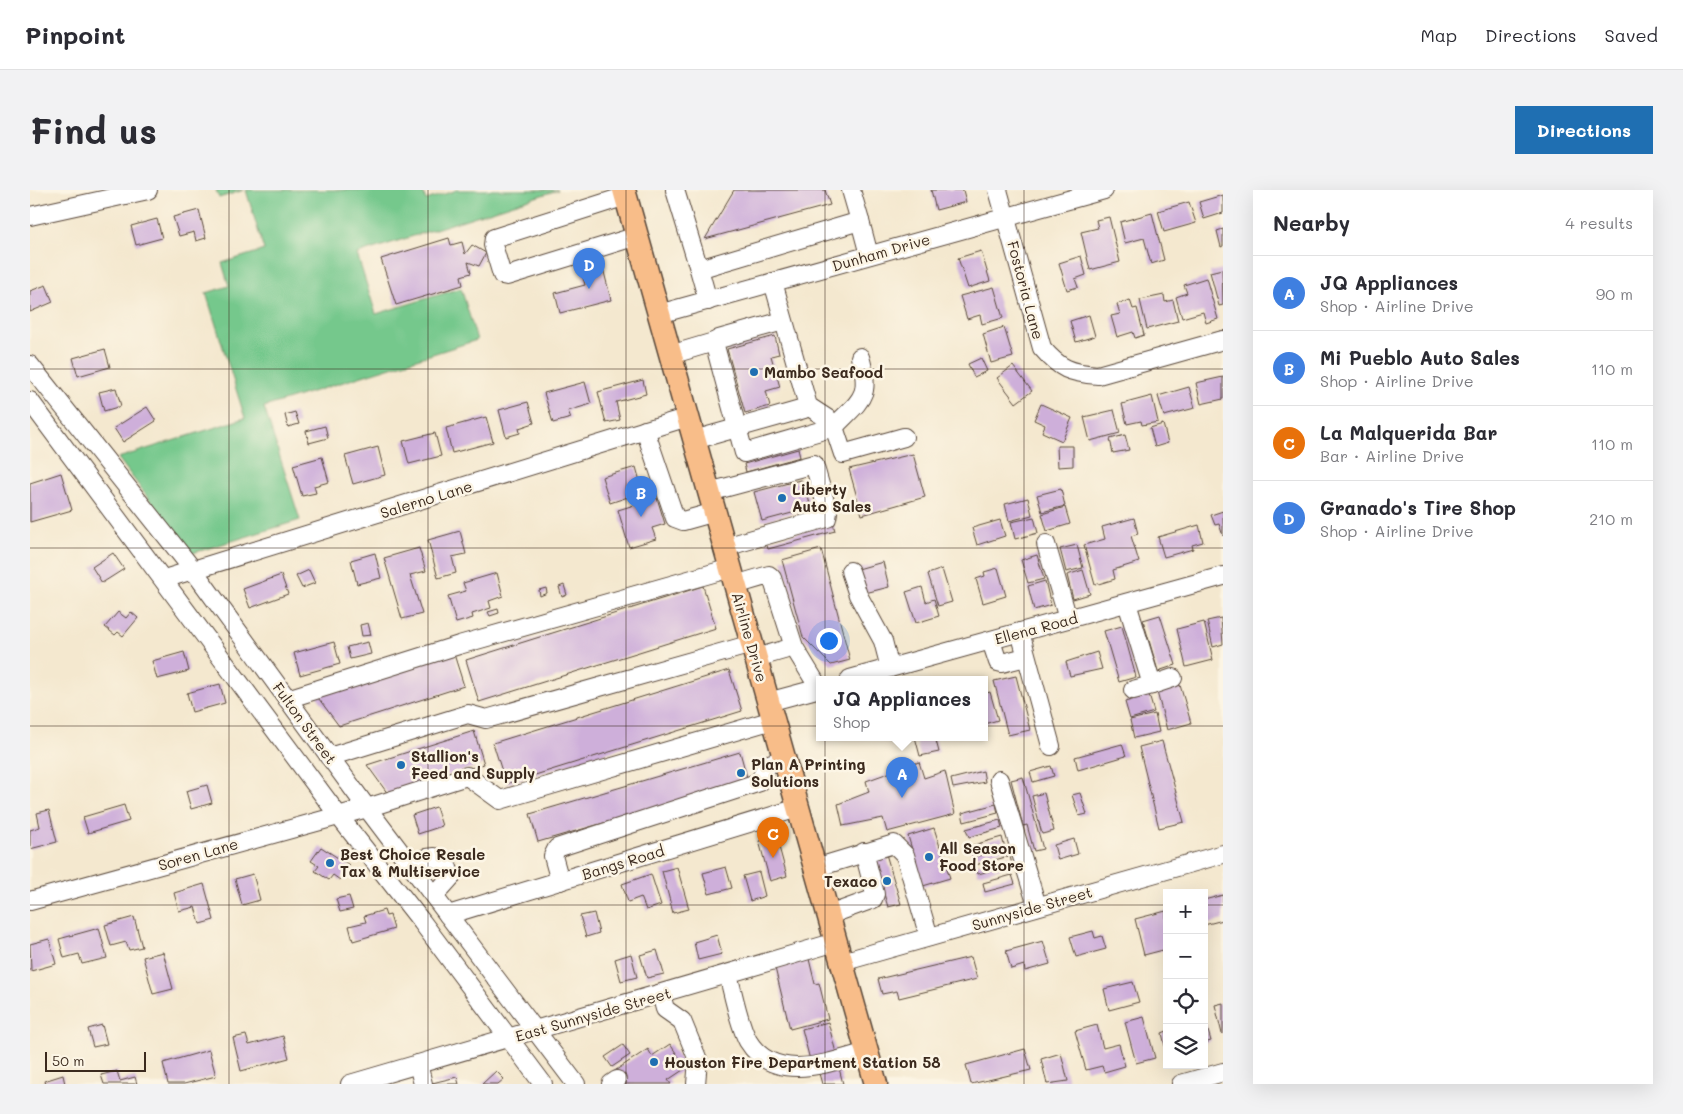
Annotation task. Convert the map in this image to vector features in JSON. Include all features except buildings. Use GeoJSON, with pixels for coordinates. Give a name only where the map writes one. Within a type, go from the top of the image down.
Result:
{"type":"FeatureCollection","features":[{"type":"Feature","properties":{"kind":"main road","name":"Airline Drive"},"geometry":{"type":"LineString","coordinates":[[625,193],[876,1084]]}},
{"type":"Feature","properties":{"kind":"street"},"geometry":{"type":"LineString","coordinates":[[30,216],[148,190]]}},
{"type":"Feature","properties":{"kind":"street"},"geometry":{"type":"LineString","coordinates":[[675,190],[708,300]]}},
{"type":"Feature","properties":{"kind":"street"},"geometry":{"type":"LineString","coordinates":[[851,190],[869,255]]}},
{"type":"Feature","properties":{"kind":"street","name":"Fostoria Lane"},"geometry":{"type":"LineString","coordinates":[[998,190],[1042,348],[1056,365],[1076,374],[1098,375],[1223,340]]}},
{"type":"Feature","properties":{"kind":"street","name":"Dunham Drive"},"geometry":{"type":"LineString","coordinates":[[659,314],[1104,190]]}},
{"type":"Feature","properties":{"kind":"street"},"geometry":{"type":"LineString","coordinates":[[625,193],[494,238],[492,245],[502,275],[507,276],[637,236]]}},
{"type":"Feature","properties":{"kind":"street"},"geometry":{"type":"LineString","coordinates":[[699,269],[860,221]]}},
{"type":"Feature","properties":{"kind":"street"},"geometry":{"type":"LineString","coordinates":[[773,282],[808,406],[831,420],[843,454],[904,437]]}},
{"type":"Feature","properties":{"kind":"street"},"geometry":{"type":"LineString","coordinates":[[670,355],[714,342],[719,338],[783,321]]}},
{"type":"Feature","properties":{"kind":"street"},"geometry":{"type":"LineString","coordinates":[[714,342],[744,453],[834,427],[860,400],[866,389],[866,378],[860,357]]}},
{"type":"Feature","properties":{"kind":"street","name":"Fulton Street"},"geometry":{"type":"LineString","coordinates":[[30,365],[194,571],[329,757],[534,1031],[576,1084]]}},
{"type":"Feature","properties":{"kind":"street","name":"Fulton Street"},"geometry":{"type":"LineString","coordinates":[[30,401],[338,815],[427,928],[543,1084]]}},
{"type":"Feature","properties":{"kind":"street"},"geometry":{"type":"LineString","coordinates":[[694,440],[804,409],[808,406]]}},
{"type":"Feature","properties":{"kind":"street","name":"Salerno Lane"},"geometry":{"type":"LineString","coordinates":[[164,579],[688,417]]}},
{"type":"Feature","properties":{"kind":"street"},"geometry":{"type":"LineString","coordinates":[[287,699],[459,645],[730,567],[827,518],[828,512],[814,464],[712,502],[683,521],[675,518],[645,430]]}},
{"type":"Feature","properties":{"kind":"street"},"geometry":{"type":"LineString","coordinates":[[1046,544],[1068,619]]}},
{"type":"Feature","properties":{"kind":"street"},"geometry":{"type":"LineString","coordinates":[[730,567],[769,575],[772,578],[794,647],[816,683]]}},
{"type":"Feature","properties":{"kind":"street"},"geometry":{"type":"LineString","coordinates":[[850,571],[858,595],[883,641],[890,668]]}},
{"type":"Feature","properties":{"kind":"street","name":"Ellena Road"},"geometry":{"type":"LineString","coordinates":[[861,676],[1223,576]]}},
{"type":"Feature","properties":{"kind":"street"},"geometry":{"type":"LineString","coordinates":[[1128,603],[1152,685]]}},
{"type":"Feature","properties":{"kind":"street"},"geometry":{"type":"LineString","coordinates":[[1020,632],[1051,746]]}},
{"type":"Feature","properties":{"kind":"street"},"geometry":{"type":"LineString","coordinates":[[990,641],[998,662],[1002,663],[1026,657]]}},
{"type":"Feature","properties":{"kind":"street"},"geometry":{"type":"LineString","coordinates":[[329,757],[468,714],[486,719],[754,651],[794,647]]}},
{"type":"Feature","properties":{"kind":"street"},"geometry":{"type":"LineString","coordinates":[[1133,690],[1172,678]]}},
{"type":"Feature","properties":{"kind":"street"},"geometry":{"type":"LineString","coordinates":[[771,711],[816,689]]}},
{"type":"Feature","properties":{"kind":"street","name":"Soren Lane"},"geometry":{"type":"LineString","coordinates":[[30,900],[367,808],[467,776],[500,800],[771,711]]}},
{"type":"Feature","properties":{"kind":"street"},"geometry":{"type":"LineString","coordinates":[[560,882],[553,856],[557,848],[760,782],[766,765],[784,759]]}},
{"type":"Feature","properties":{"kind":"street"},"geometry":{"type":"LineString","coordinates":[[999,780],[1037,906]]}},
{"type":"Feature","properties":{"kind":"street","name":"Bangs Road"},"geometry":{"type":"LineString","coordinates":[[448,915],[798,808]]}},
{"type":"Feature","properties":{"kind":"street"},"geometry":{"type":"LineString","coordinates":[[815,868],[894,844],[904,855],[930,937]]}},
{"type":"Feature","properties":{"kind":"street"},"geometry":{"type":"LineString","coordinates":[[828,915],[873,899],[875,894],[864,852]]}},
{"type":"Feature","properties":{"kind":"street","name":"Sunnyside Street"},"geometry":{"type":"LineString","coordinates":[[839,952],[930,937],[1223,854]]}},
{"type":"Feature","properties":{"kind":"street"},"geometry":{"type":"LineString","coordinates":[[413,868],[427,858],[435,857],[447,865],[450,877],[434,896]]}},
{"type":"Feature","properties":{"kind":"street","name":"East Sunnyside Street"},"geometry":{"type":"LineString","coordinates":[[350,1084],[728,974],[839,952]]}},
{"type":"Feature","properties":{"kind":"street"},"geometry":{"type":"LineString","coordinates":[[728,974],[748,1041],[768,1062],[781,1068],[810,1068],[867,1052]]}},
{"type":"Feature","properties":{"kind":"street"},"geometry":{"type":"LineString","coordinates":[[661,994],[665,1009],[682,1021],[698,1060],[696,1084]]}},
{"type":"Feature","properties":{"kind":"street"},"geometry":{"type":"LineString","coordinates":[[418,1064],[423,1084]]}},
{"type":"Feature","properties":{"kind":"street"},"geometry":{"type":"LineString","coordinates":[[1181,1084],[1223,1072]]}},
{"type":"Feature","properties":{"kind":"green space"},"geometry":{"type":"Polygon","coordinates":[[[216,190],[244,190],[219,198],[216,190]]]}},
{"type":"Feature","properties":{"kind":"green space"},"geometry":{"type":"Polygon","coordinates":[[[246,190],[422,190],[426,200],[457,190],[558,190],[357,254],[376,314],[461,288],[477,340],[264,407],[300,520],[190,554],[118,458],[245,418],[206,293],[229,286],[222,263],[264,250],[246,190]]]}},
{"type":"Feature","properties":{"kind":"place","name":"Granado's Tire Shop"},"geometry":{"type":"Point","coordinates":[589,289]}},
{"type":"Feature","properties":{"kind":"place","name":"Mambo Seafood"},"geometry":{"type":"Point","coordinates":[754,372]}},
{"type":"Feature","properties":{"kind":"place","name":"Liberty Auto Sales"},"geometry":{"type":"Point","coordinates":[782,498]}},
{"type":"Feature","properties":{"kind":"place","name":"Mi Pueblo Auto Sales"},"geometry":{"type":"Point","coordinates":[641,517]}},
{"type":"Feature","properties":{"kind":"place","name":"Stallion's Feed and Supply"},"geometry":{"type":"Point","coordinates":[401,765]}},
{"type":"Feature","properties":{"kind":"place","name":"Plan A Printing Solutions"},"geometry":{"type":"Point","coordinates":[741,773]}},
{"type":"Feature","properties":{"kind":"place","name":"JQ Appliances"},"geometry":{"type":"Point","coordinates":[902,798]}},
{"type":"Feature","properties":{"kind":"place","name":"All Season Food Store"},"geometry":{"type":"Point","coordinates":[929,857]}},
{"type":"Feature","properties":{"kind":"place","name":"La Malquerida Bar"},"geometry":{"type":"Point","coordinates":[773,858]}},
{"type":"Feature","properties":{"kind":"place","name":"Best Choice Resale Tax & Multiservice"},"geometry":{"type":"Point","coordinates":[330,863]}},
{"type":"Feature","properties":{"kind":"place","name":"Texaco"},"geometry":{"type":"Point","coordinates":[887,881]}},
{"type":"Feature","properties":{"kind":"place","name":"Houston Fire Department Station 58"},"geometry":{"type":"Point","coordinates":[654,1062]}}]}
